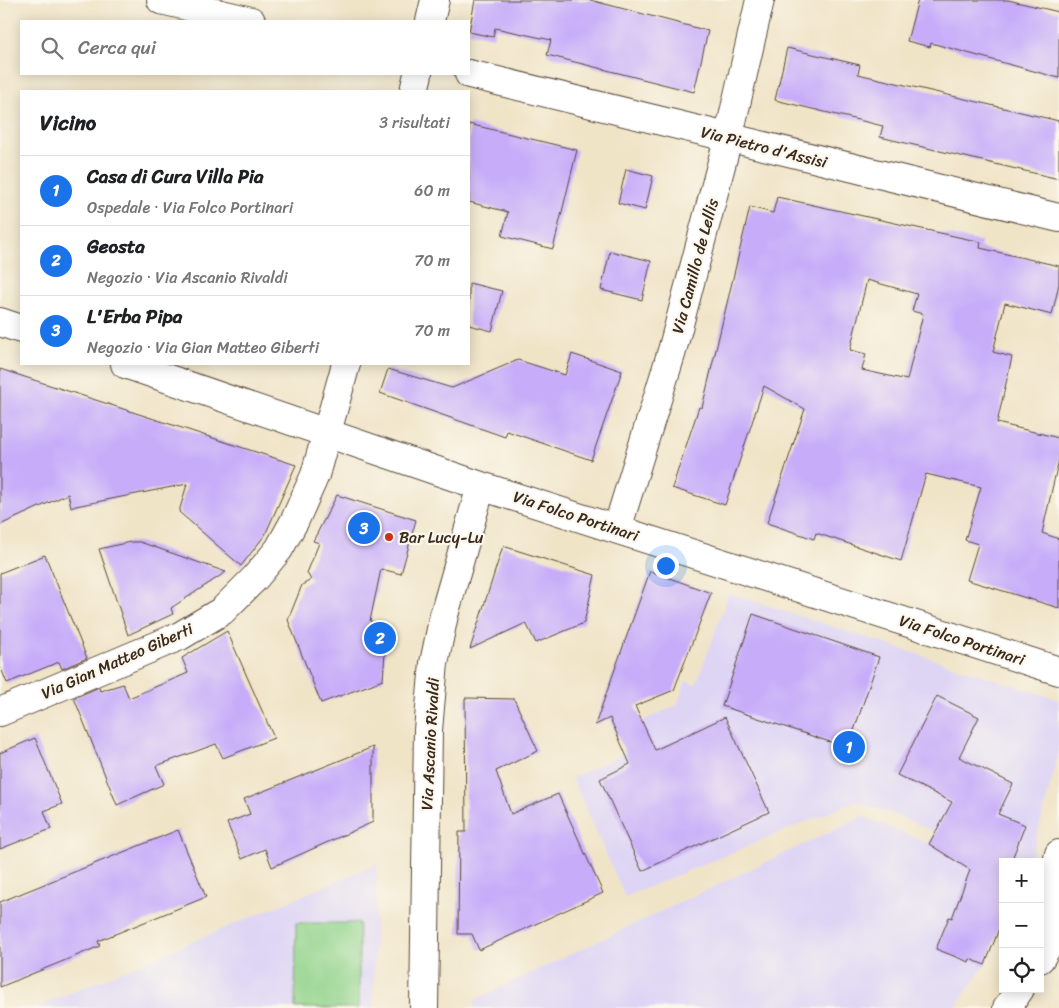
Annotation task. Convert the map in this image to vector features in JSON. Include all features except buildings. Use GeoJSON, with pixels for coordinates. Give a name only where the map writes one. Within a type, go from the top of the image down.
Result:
{"type":"FeatureCollection","features":[{"type":"Feature","properties":{"kind":"street"},"geometry":{"type":"LineString","coordinates":[[162,0],[247,20]]}},
{"type":"Feature","properties":{"kind":"street"},"geometry":{"type":"LineString","coordinates":[[430,20],[435,0]]}},
{"type":"Feature","properties":{"kind":"street","name":"Via Camillo de Lellis"},"geometry":{"type":"LineString","coordinates":[[617,529],[672,351],[728,139],[760,0]]}},
{"type":"Feature","properties":{"kind":"street","name":"Via Pietro d'Assisi"},"geometry":{"type":"LineString","coordinates":[[470,74],[728,139],[1059,218]]}},
{"type":"Feature","properties":{"kind":"street"},"geometry":{"type":"LineString","coordinates":[[414,90],[418,75]]}},
{"type":"Feature","properties":{"kind":"street"},"geometry":{"type":"LineString","coordinates":[[0,322],[20,329]]}},
{"type":"Feature","properties":{"kind":"street","name":"Via Folco Portinari"},"geometry":{"type":"LineString","coordinates":[[128,365],[481,486],[1059,671]]}},
{"type":"Feature","properties":{"kind":"street","name":"Via Gian Matteo Giberti"},"geometry":{"type":"LineString","coordinates":[[0,712],[180,636],[222,611],[255,578],[279,549],[295,520],[311,484],[328,433],[346,365]]}},
{"type":"Feature","properties":{"kind":"street","name":"Via Ascanio Rivaldi"},"geometry":{"type":"LineString","coordinates":[[424,1008],[428,730],[434,663],[451,586],[481,486]]}},
{"type":"Feature","properties":{"kind":"street"},"geometry":{"type":"LineString","coordinates":[[1044,923],[1059,854]]}},
{"type":"Feature","properties":{"kind":"street"},"geometry":{"type":"LineString","coordinates":[[1044,952],[1059,928]]}},
{"type":"Feature","properties":{"kind":"street"},"geometry":{"type":"LineString","coordinates":[[1007,1008],[1017,993]]}},
{"type":"Feature","properties":{"kind":"shaded area"},"geometry":{"type":"Polygon","coordinates":[[[729,593],[1059,700],[1059,752],[1031,858],[999,858],[999,860],[900,817],[856,801],[625,897],[572,778],[650,742],[642,721],[677,705],[686,681],[696,684],[729,593]]]}},
{"type":"Feature","properties":{"kind":"shaded area"},"geometry":{"type":"Polygon","coordinates":[[[863,816],[929,844],[999,887],[999,906],[985,965],[955,1008],[474,1008],[474,1000],[863,816]]]}},
{"type":"Feature","properties":{"kind":"shaded area"},"geometry":{"type":"Polygon","coordinates":[[[377,864],[373,1008],[35,1008],[377,864]]]}},
{"type":"Feature","properties":{"kind":"green space"},"geometry":{"type":"Polygon","coordinates":[[[296,923],[359,923],[359,1008],[295,1008],[296,923]]]}},
{"type":"Feature","properties":{"kind":"place","name":"L'Erba Pipa"},"geometry":{"type":"Point","coordinates":[364,528]}},
{"type":"Feature","properties":{"kind":"place","name":"Bar Lucy-Lu"},"geometry":{"type":"Point","coordinates":[389,537]}},
{"type":"Feature","properties":{"kind":"place","name":"Geosta"},"geometry":{"type":"Point","coordinates":[380,638]}},
{"type":"Feature","properties":{"kind":"place","name":"Casa di Cura Villa Pia"},"geometry":{"type":"Point","coordinates":[849,747]}}]}
